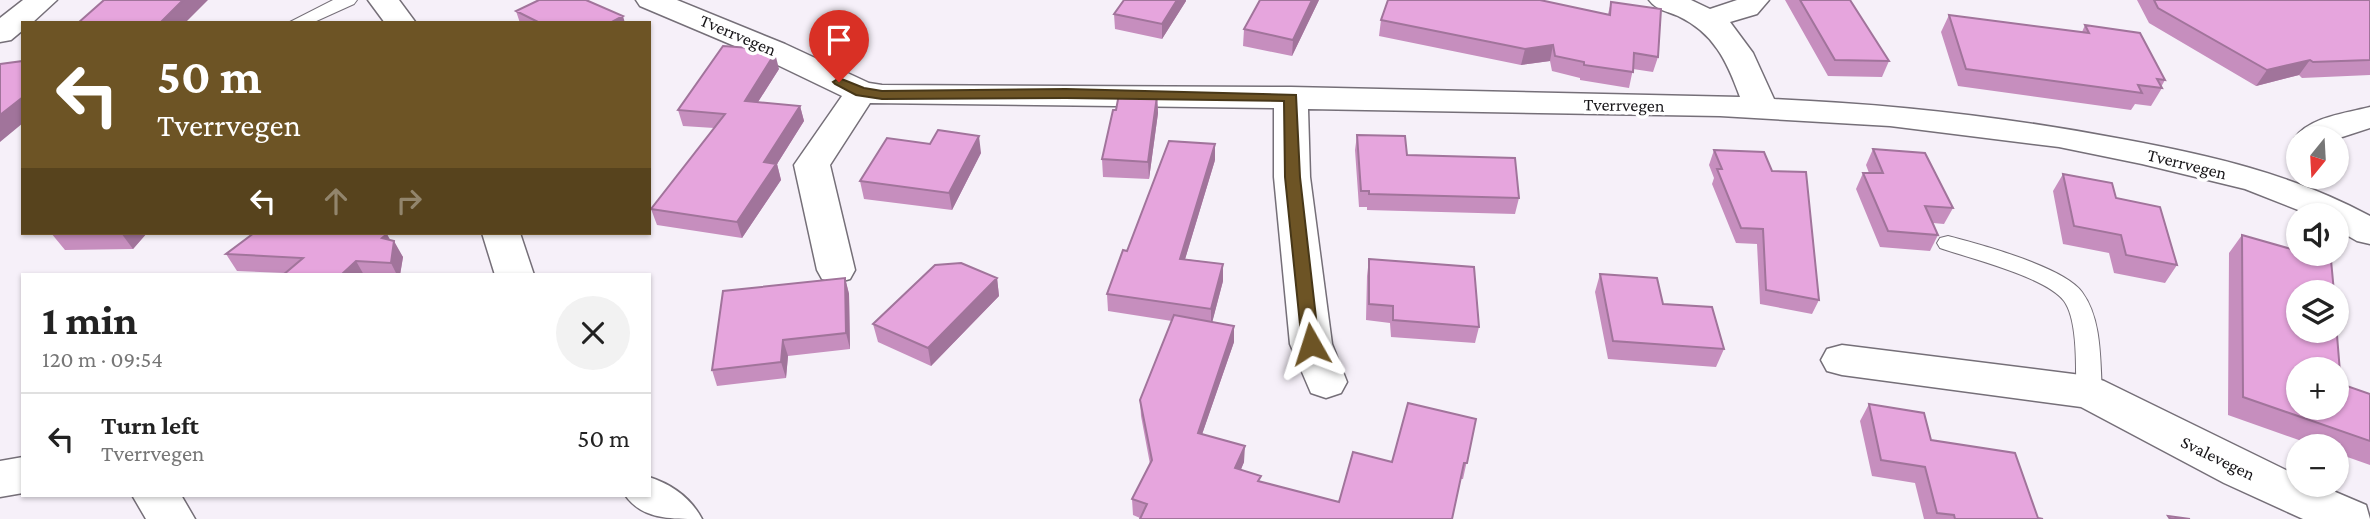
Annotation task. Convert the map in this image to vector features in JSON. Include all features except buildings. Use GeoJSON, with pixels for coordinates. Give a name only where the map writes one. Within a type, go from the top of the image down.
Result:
{"type":"FeatureCollection","features":[{"type":"Feature","properties":{"kind":"street"},"geometry":{"type":"LineString","coordinates":[[0,33],[42,0]]}},
{"type":"Feature","properties":{"kind":"street"},"geometry":{"type":"LineString","coordinates":[[383,0],[399,21]]}},
{"type":"Feature","properties":{"kind":"street","name":"Tverrvegen"},"geometry":{"type":"LineString","coordinates":[[650,0],[774,51],[861,92],[882,95],[1066,93],[1291,97],[1760,109],[1876,115],[2077,138],[2212,168],[2296,195],[2370,232]]}},
{"type":"Feature","properties":{"kind":"street"},"geometry":{"type":"LineString","coordinates":[[1664,0],[1709,19],[1728,37],[1738,54],[1760,109]]}},
{"type":"Feature","properties":{"kind":"street"},"geometry":{"type":"LineString","coordinates":[[1709,19],[1746,8],[1755,0]]}},
{"type":"Feature","properties":{"kind":"street"},"geometry":{"type":"LineString","coordinates":[[836,270],[812,165],[861,92]]}},
{"type":"Feature","properties":{"kind":"street"},"geometry":{"type":"LineString","coordinates":[[1291,97],[1292,177],[1311,344],[1326,382]]}},
{"type":"Feature","properties":{"kind":"street"},"geometry":{"type":"LineString","coordinates":[[2338,126],[2370,117]]}},
{"type":"Feature","properties":{"kind":"street"},"geometry":{"type":"LineString","coordinates":[[2271,187],[2286,166]]}},
{"type":"Feature","properties":{"kind":"street"},"geometry":{"type":"LineString","coordinates":[[502,235],[514,273]]}},
{"type":"Feature","properties":{"kind":"street","name":"Svalevegen"},"geometry":{"type":"LineString","coordinates":[[1842,360],[2089,392],[2240,470],[2350,519]]}},
{"type":"Feature","properties":{"kind":"street"},"geometry":{"type":"LineString","coordinates":[[0,479],[21,474]]}},
{"type":"Feature","properties":{"kind":"street"},"geometry":{"type":"LineString","coordinates":[[156,497],[172,519]]}},
{"type":"Feature","properties":{"kind":"street"},"geometry":{"type":"LineString","coordinates":[[650,497],[678,519]]}},
{"type":"Feature","properties":{"kind":"lane"},"geometry":{"type":"LineString","coordinates":[[301,21],[348,0]]}},
{"type":"Feature","properties":{"kind":"lane"},"geometry":{"type":"LineString","coordinates":[[1948,243],[2041,275],[2072,295],[2081,317],[2089,392]]}},
{"type":"Feature","properties":{"kind":"route"},"geometry":{"type":"LineString","coordinates":[[839,82],[861,92],[882,95],[1066,93],[1291,97],[1292,177],[1311,344]]}}]}
